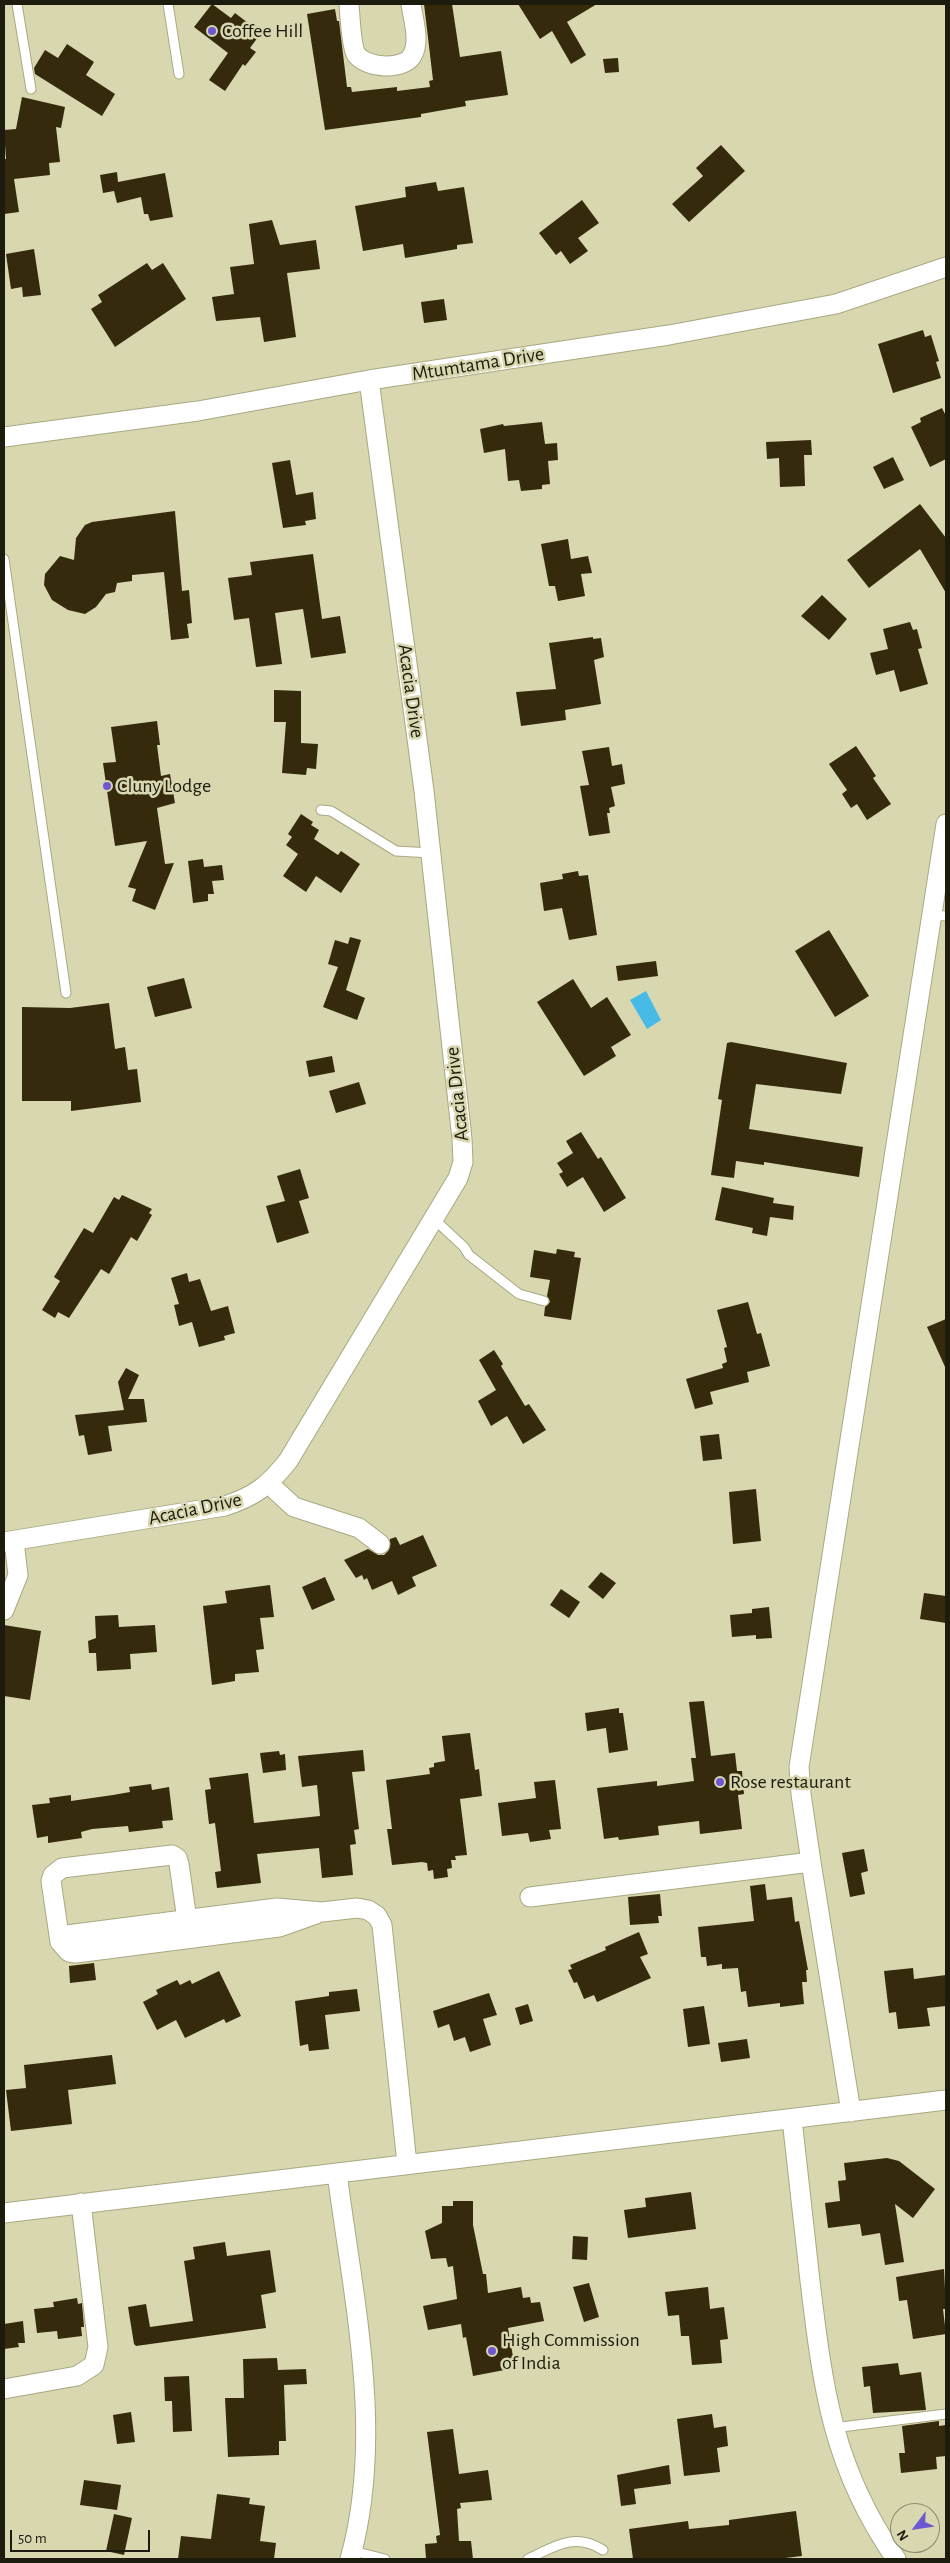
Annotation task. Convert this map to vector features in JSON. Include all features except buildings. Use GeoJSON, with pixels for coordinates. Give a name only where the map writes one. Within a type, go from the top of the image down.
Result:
{"type":"FeatureCollection","features":[{"type":"Feature","properties":{"kind":"street"},"geometry":{"type":"LineString","coordinates":[[349,4],[355,52],[365,63],[376,66],[404,63],[411,58],[415,51],[416,34],[411,4]]}},
{"type":"Feature","properties":{"kind":"street","name":"Mtumtama Drive"},"geometry":{"type":"LineString","coordinates":[[4,437],[198,411],[370,380],[669,335],[836,304],[946,267]]}},
{"type":"Feature","properties":{"kind":"street","name":"Acacia Drive"},"geometry":{"type":"LineString","coordinates":[[9,1542],[225,1506],[249,1498],[269,1484],[288,1461],[458,1178],[462,1162],[462,1146],[430,853],[370,380]]}},
{"type":"Feature","properties":{"kind":"street"},"geometry":{"type":"LineString","coordinates":[[851,2112],[800,1794],[799,1767],[939,915],[946,824]]}},
{"type":"Feature","properties":{"kind":"street"},"geometry":{"type":"LineString","coordinates":[[269,1484],[294,1507],[359,1528],[380,1544]]}},
{"type":"Feature","properties":{"kind":"street"},"geometry":{"type":"LineString","coordinates":[[4,1610],[18,1575],[9,1542]]}},
{"type":"Feature","properties":{"kind":"street"},"geometry":{"type":"LineString","coordinates":[[187,1920],[177,1858],[167,1854],[56,1870],[51,1881],[59,1936],[64,1948],[76,1953],[279,1927],[322,1912]]}},
{"type":"Feature","properties":{"kind":"street"},"geometry":{"type":"LineString","coordinates":[[530,1897],[811,1862]]}},
{"type":"Feature","properties":{"kind":"street"},"geometry":{"type":"LineString","coordinates":[[59,1936],[277,1908],[322,1912],[357,1908],[368,1910],[377,1916],[382,1924],[407,2164]]}},
{"type":"Feature","properties":{"kind":"street"},"geometry":{"type":"LineString","coordinates":[[4,2213],[946,2100]]}},
{"type":"Feature","properties":{"kind":"street"},"geometry":{"type":"LineString","coordinates":[[792,2119],[821,2376],[833,2428],[848,2474],[872,2523],[896,2559]]}},
{"type":"Feature","properties":{"kind":"street"},"geometry":{"type":"LineString","coordinates":[[337,2173],[366,2398],[365,2490],[352,2555]]}},
{"type":"Feature","properties":{"kind":"street"},"geometry":{"type":"LineString","coordinates":[[4,2389],[78,2376],[94,2365],[98,2347],[80,2203]]}},
{"type":"Feature","properties":{"kind":"lane"},"geometry":{"type":"LineString","coordinates":[[17,4],[31,89]]}},
{"type":"Feature","properties":{"kind":"lane"},"geometry":{"type":"LineString","coordinates":[[168,4],[179,74]]}},
{"type":"Feature","properties":{"kind":"lane"},"geometry":{"type":"LineString","coordinates":[[4,559],[66,994]]}},
{"type":"Feature","properties":{"kind":"lane"},"geometry":{"type":"LineString","coordinates":[[321,810],[331,811],[396,851],[430,853]]}},
{"type":"Feature","properties":{"kind":"lane"},"geometry":{"type":"LineString","coordinates":[[434,1219],[464,1247],[469,1255],[518,1294],[544,1301]]}},
{"type":"Feature","properties":{"kind":"lane"},"geometry":{"type":"LineString","coordinates":[[833,2428],[946,2414]]}},
{"type":"Feature","properties":{"kind":"lane"},"geometry":{"type":"LineString","coordinates":[[528,2559],[563,2543],[577,2540],[591,2543],[602,2550]]}},
{"type":"Feature","properties":{"kind":"lane"},"geometry":{"type":"LineString","coordinates":[[352,2555],[385,2559]]}},
{"type":"Feature","properties":{"kind":"water"},"geometry":{"type":"Polygon","coordinates":[[[646,991],[661,1020],[647,1029],[630,1000],[646,991]]]}},
{"type":"Feature","properties":{"kind":"place","name":"Coffee Hill"},"geometry":{"type":"Point","coordinates":[212,31]}},
{"type":"Feature","properties":{"kind":"place","name":"Cluny Lodge"},"geometry":{"type":"Point","coordinates":[107,786]}},
{"type":"Feature","properties":{"kind":"place","name":"Rose restaurant"},"geometry":{"type":"Point","coordinates":[720,1782]}},
{"type":"Feature","properties":{"kind":"place","name":"High Commission of India"},"geometry":{"type":"Point","coordinates":[492,2351]}}]}
